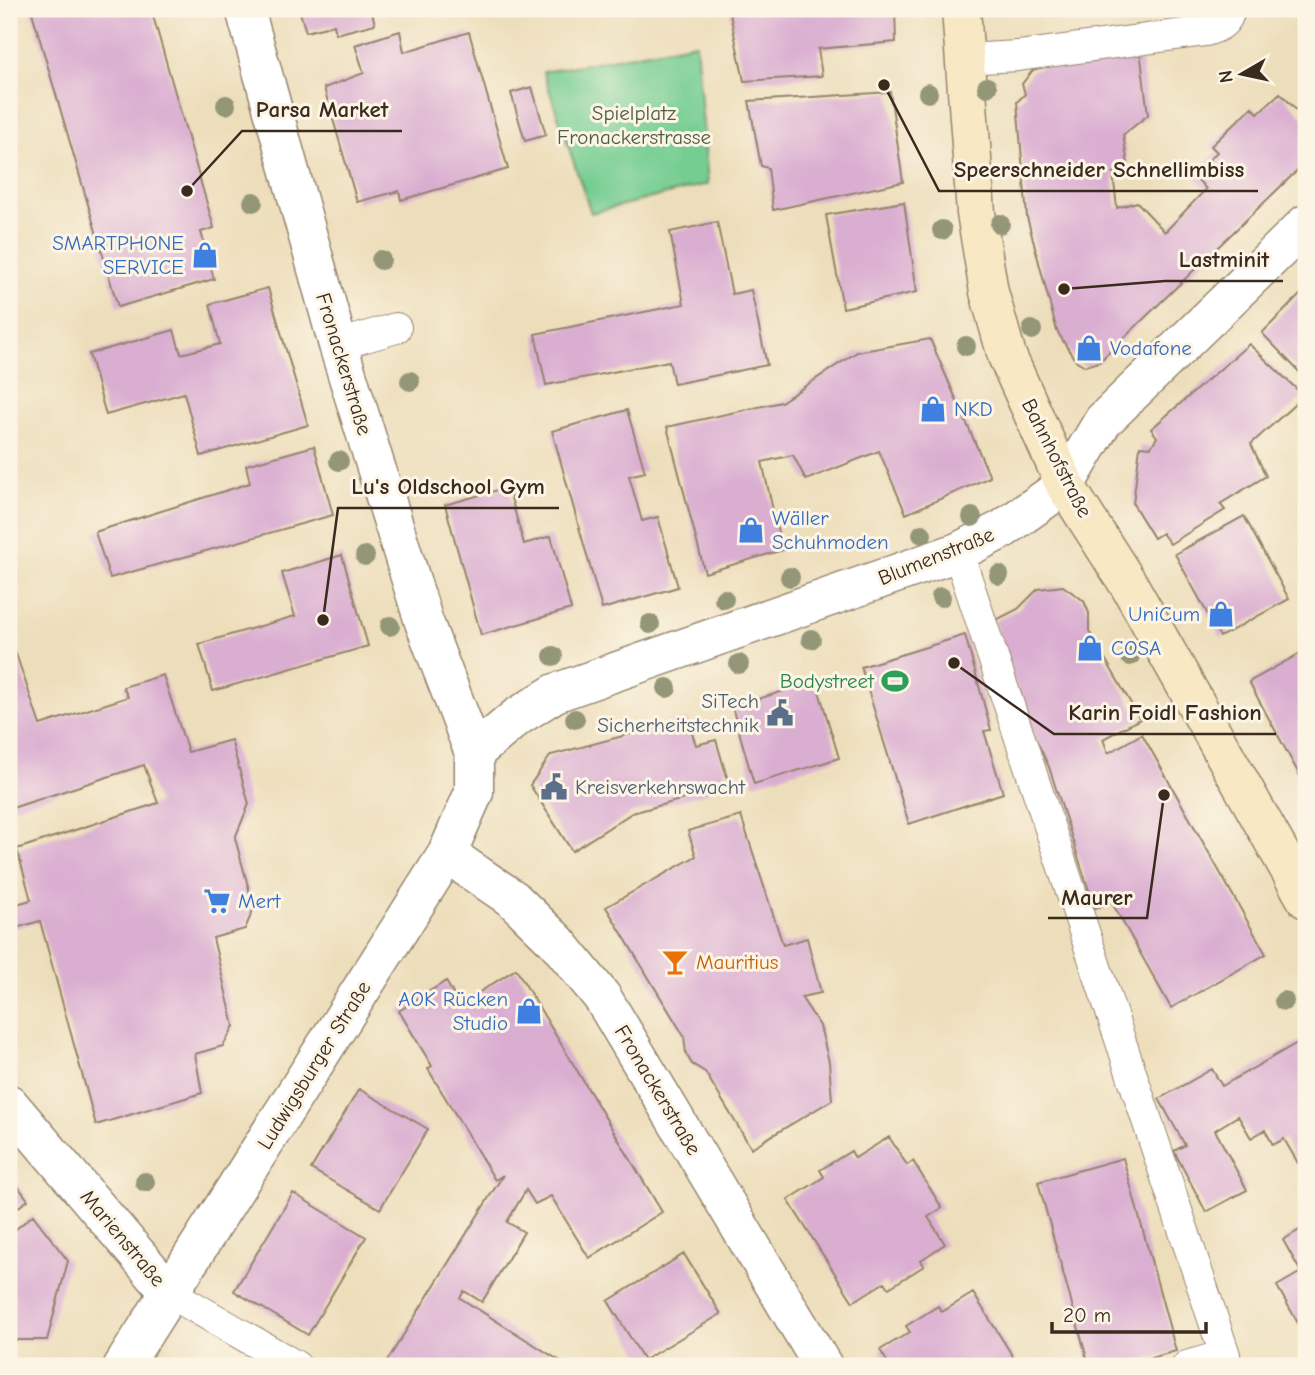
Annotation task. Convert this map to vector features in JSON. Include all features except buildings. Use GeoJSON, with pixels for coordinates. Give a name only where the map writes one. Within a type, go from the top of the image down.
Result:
{"type":"FeatureCollection","features":[{"type":"Feature","properties":{"kind":"street","name":"Fronackerstraße"},"geometry":{"type":"LineString","coordinates":[[245,9],[338,345],[424,622],[474,753]]}},
{"type":"Feature","properties":{"kind":"street","name":"Bahnhofstraße"},"geometry":{"type":"LineString","coordinates":[[961,9],[976,213],[989,292],[1007,356],[1065,485],[1129,585],[1306,899]]}},
{"type":"Feature","properties":{"kind":"street","name":"Blumenstraße"},"geometry":{"type":"LineString","coordinates":[[474,753],[517,717],[555,693],[958,552],[1003,529],[1065,485],[1103,421],[1306,224]]}},
{"type":"Feature","properties":{"kind":"street","name":"Ludwigsburger Straße"},"geometry":{"type":"LineString","coordinates":[[124,1366],[447,854],[474,792],[474,753]]}},
{"type":"Feature","properties":{"kind":"street","name":"Fronackerstraße"},"geometry":{"type":"LineString","coordinates":[[447,854],[513,899],[557,942],[602,997],[823,1366]]}},
{"type":"Feature","properties":{"kind":"street","name":"Marienstraße"},"geometry":{"type":"LineString","coordinates":[[9,1104],[170,1293]]}},
{"type":"Feature","properties":{"kind":"lane"},"geometry":{"type":"LineString","coordinates":[[964,59],[1018,56],[1206,31],[1220,27],[1229,17],[1230,9]]}},
{"type":"Feature","properties":{"kind":"lane"},"geometry":{"type":"LineString","coordinates":[[338,345],[396,328]]}},
{"type":"Feature","properties":{"kind":"lane"},"geometry":{"type":"LineString","coordinates":[[958,552],[1227,1361],[1187,1366]]}},
{"type":"Feature","properties":{"kind":"lane","name":"Marienstraße"},"geometry":{"type":"LineString","coordinates":[[170,1293],[296,1366]]}},
{"type":"Feature","properties":{"kind":"green space","name":"Spielplatz Fronackerstrasse"},"geometry":{"type":"Polygon","coordinates":[[[696,43],[708,184],[591,213],[543,72],[696,43]]]}},
{"type":"Feature","properties":{"kind":"place","name":"Speerschneider Schnellimbiss"},"geometry":{"type":"Point","coordinates":[884,85]}},
{"type":"Feature","properties":{"kind":"place","name":"Parsa Market"},"geometry":{"type":"Point","coordinates":[187,191]}},
{"type":"Feature","properties":{"kind":"place","name":"SMARTPHONE SERVICE"},"geometry":{"type":"Point","coordinates":[205,255]}},
{"type":"Feature","properties":{"kind":"place","name":"Lastminit"},"geometry":{"type":"Point","coordinates":[1064,289]}},
{"type":"Feature","properties":{"kind":"place","name":"Vodafone"},"geometry":{"type":"Point","coordinates":[1089,348]}},
{"type":"Feature","properties":{"kind":"place","name":"NKD"},"geometry":{"type":"Point","coordinates":[933,409]}},
{"type":"Feature","properties":{"kind":"place","name":"Wäller Schuhmoden"},"geometry":{"type":"Point","coordinates":[751,530]}},
{"type":"Feature","properties":{"kind":"place","name":"UniCum"},"geometry":{"type":"Point","coordinates":[1221,614]}},
{"type":"Feature","properties":{"kind":"place","name":"Lu's Oldschool Gym"},"geometry":{"type":"Point","coordinates":[323,620]}},
{"type":"Feature","properties":{"kind":"place","name":"COSA"},"geometry":{"type":"Point","coordinates":[1090,648]}},
{"type":"Feature","properties":{"kind":"place","name":"Karin Foidl Fashion"},"geometry":{"type":"Point","coordinates":[954,663]}},
{"type":"Feature","properties":{"kind":"place","name":"Bodystreet"},"geometry":{"type":"Point","coordinates":[895,681]}},
{"type":"Feature","properties":{"kind":"place","name":"SiTech Sicherheitstechnik"},"geometry":{"type":"Point","coordinates":[780,713]}},
{"type":"Feature","properties":{"kind":"place","name":"Kreisverkehrswacht"},"geometry":{"type":"Point","coordinates":[554,787]}},
{"type":"Feature","properties":{"kind":"place","name":"Maurer"},"geometry":{"type":"Point","coordinates":[1164,795]}},
{"type":"Feature","properties":{"kind":"place","name":"Mert"},"geometry":{"type":"Point","coordinates":[217,901]}},
{"type":"Feature","properties":{"kind":"place","name":"Mauritius"},"geometry":{"type":"Point","coordinates":[675,962]}},
{"type":"Feature","properties":{"kind":"place","name":"AOK Rücken Studio"},"geometry":{"type":"Point","coordinates":[529,1011]}}]}
